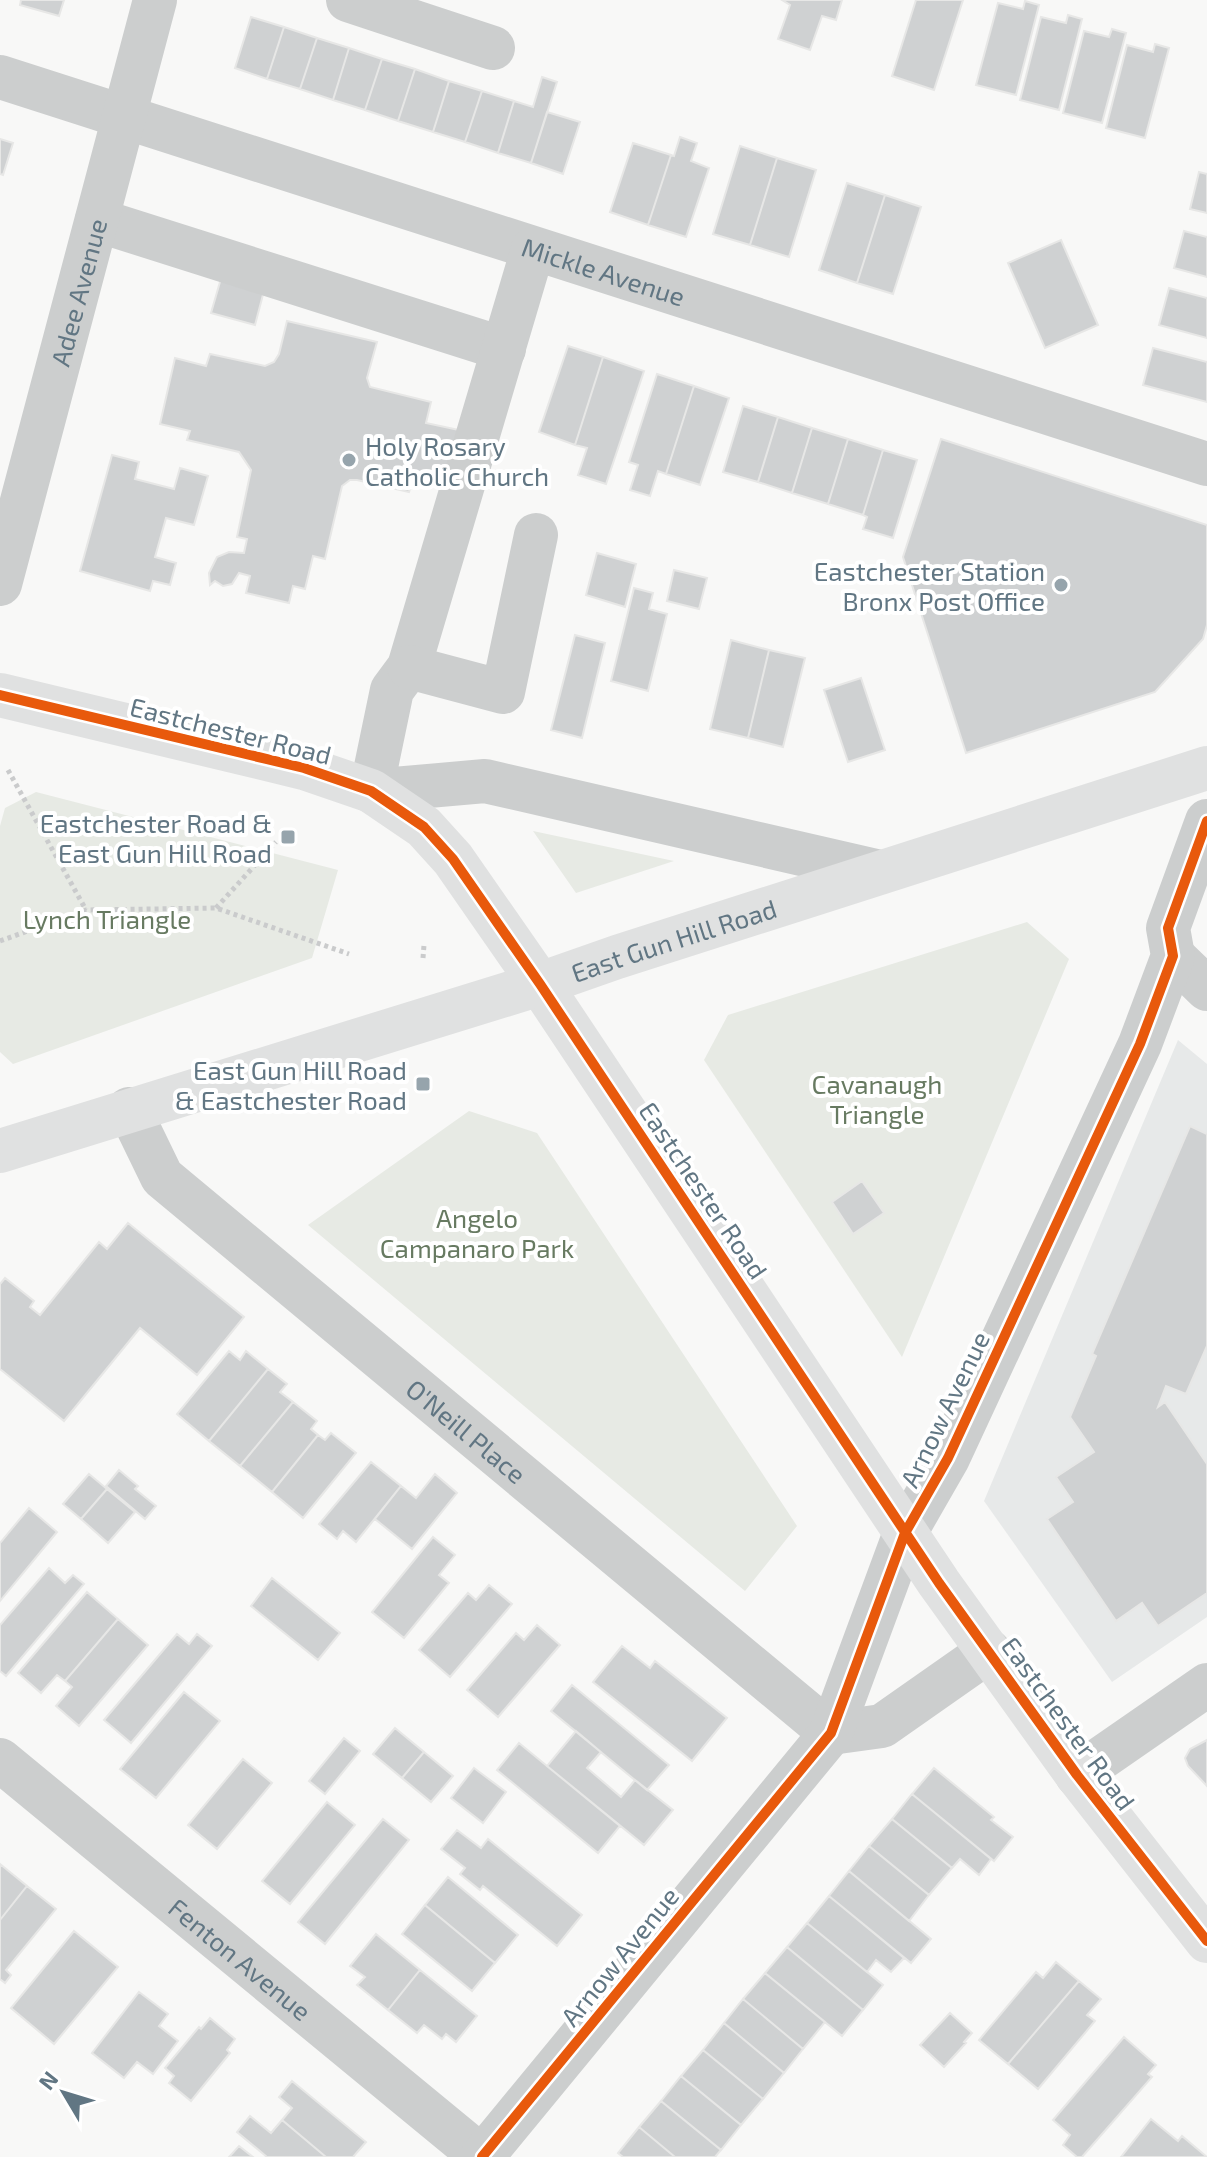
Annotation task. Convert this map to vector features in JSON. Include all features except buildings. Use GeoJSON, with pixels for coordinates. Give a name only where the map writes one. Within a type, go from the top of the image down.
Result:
{"type":"FeatureCollection","features":[{"type":"Feature","properties":{"kind":"main road","name":"Eastchester Road"},"geometry":{"type":"LineString","coordinates":[[0,695],[304,768],[371,791],[424,827],[453,859],[540,984],[905,1533],[1077,1775],[1207,1941]]}},
{"type":"Feature","properties":{"kind":"main road","name":"East Gun Hill Road"},"geometry":{"type":"LineString","coordinates":[[0,1151],[540,984],[1207,768]]}},
{"type":"Feature","properties":{"kind":"street","name":"Adee Avenue"},"geometry":{"type":"LineString","coordinates":[[0,584],[155,0]]}},
{"type":"Feature","properties":{"kind":"street"},"geometry":{"type":"LineString","coordinates":[[348,0],[493,48]]}},
{"type":"Feature","properties":{"kind":"street","name":"Mickle Avenue"},"geometry":{"type":"LineString","coordinates":[[0,77],[1207,464]]}},
{"type":"Feature","properties":{"kind":"street"},"geometry":{"type":"LineString","coordinates":[[97,220],[504,349]]}},
{"type":"Feature","properties":{"kind":"street"},"geometry":{"type":"LineString","coordinates":[[371,791],[392,690],[409,667],[533,249]]}},
{"type":"Feature","properties":{"kind":"street"},"geometry":{"type":"LineString","coordinates":[[409,667],[503,692],[536,535]]}},
{"type":"Feature","properties":{"kind":"street","name":"Eastchester Road"},"geometry":{"type":"LineString","coordinates":[[371,791],[496,782],[880,872]]}},
{"type":"Feature","properties":{"kind":"street","name":"Arnow Avenue"},"geometry":{"type":"LineString","coordinates":[[482,2157],[831,1733],[905,1533],[955,1444],[1140,1044],[1173,956],[1168,928],[1207,821]]}},
{"type":"Feature","properties":{"kind":"street"},"geometry":{"type":"LineString","coordinates":[[1173,956],[1207,989]]}},
{"type":"Feature","properties":{"kind":"street","name":"O'Neill Place"},"geometry":{"type":"LineString","coordinates":[[129,1109],[162,1177],[831,1733]]}},
{"type":"Feature","properties":{"kind":"street"},"geometry":{"type":"LineString","coordinates":[[831,1733],[882,1726],[989,1651]]}},
{"type":"Feature","properties":{"kind":"street"},"geometry":{"type":"LineString","coordinates":[[1077,1775],[1207,1685]]}},
{"type":"Feature","properties":{"kind":"street","name":"Fenton Avenue"},"geometry":{"type":"LineString","coordinates":[[0,1760],[482,2157]]}},
{"type":"Feature","properties":{"kind":"path"},"geometry":{"type":"LineString","coordinates":[[8,770],[86,910]]}},
{"type":"Feature","properties":{"kind":"path"},"geometry":{"type":"LineString","coordinates":[[216,908],[276,842]]}},
{"type":"Feature","properties":{"kind":"path"},"geometry":{"type":"LineString","coordinates":[[0,941],[86,910],[216,908],[349,954]]}},
{"type":"Feature","properties":{"kind":"path"},"geometry":{"type":"LineString","coordinates":[[423,958],[424,945]]}},
{"type":"Feature","properties":{"kind":"shaded area"},"geometry":{"type":"Polygon","coordinates":[[[1178,1040],[1207,1064],[1207,1617],[1112,1682],[984,1501],[1178,1040]]]}},
{"type":"Feature","properties":{"kind":"green space","name":"Lynch Triangle"},"geometry":{"type":"Polygon","coordinates":[[[36,792],[338,870],[312,958],[13,1064],[0,1052],[0,826],[5,808],[36,792]]]}},
{"type":"Feature","properties":{"kind":"green space"},"geometry":{"type":"Polygon","coordinates":[[[533,831],[674,861],[576,893],[533,831]]]}},
{"type":"Feature","properties":{"kind":"green space","name":"Cavanaugh Triangle"},"geometry":{"type":"Polygon","coordinates":[[[1027,922],[1069,959],[902,1357],[704,1060],[728,1015],[1027,922]]]}},
{"type":"Feature","properties":{"kind":"green space","name":"Angelo Campanaro Park"},"geometry":{"type":"Polygon","coordinates":[[[469,1111],[537,1133],[797,1526],[745,1591],[308,1225],[469,1111]]]}},
{"type":"Feature","properties":{"kind":"cycle path"},"geometry":{"type":"LineString","coordinates":[[0,695],[304,768],[371,791],[424,827],[453,859],[540,984],[939,1583],[1077,1775],[1207,1941]]}},
{"type":"Feature","properties":{"kind":"cycle path"},"geometry":{"type":"LineString","coordinates":[[482,2157],[831,1733],[905,1533],[948,1458],[1140,1044],[1173,956],[1168,928],[1207,821]]}},
{"type":"Feature","properties":{"kind":"place","name":"Holy Rosary Catholic Church"},"geometry":{"type":"Point","coordinates":[349,460]}},
{"type":"Feature","properties":{"kind":"place","name":"Eastchester Station Bronx Post Office"},"geometry":{"type":"Point","coordinates":[1061,585]}},
{"type":"Feature","properties":{"kind":"place","name":"Eastchester Road & East Gun Hill Road"},"geometry":{"type":"Point","coordinates":[288,837]}},
{"type":"Feature","properties":{"kind":"place","name":"East Gun Hill Road & Eastchester Road"},"geometry":{"type":"Point","coordinates":[423,1084]}}]}
